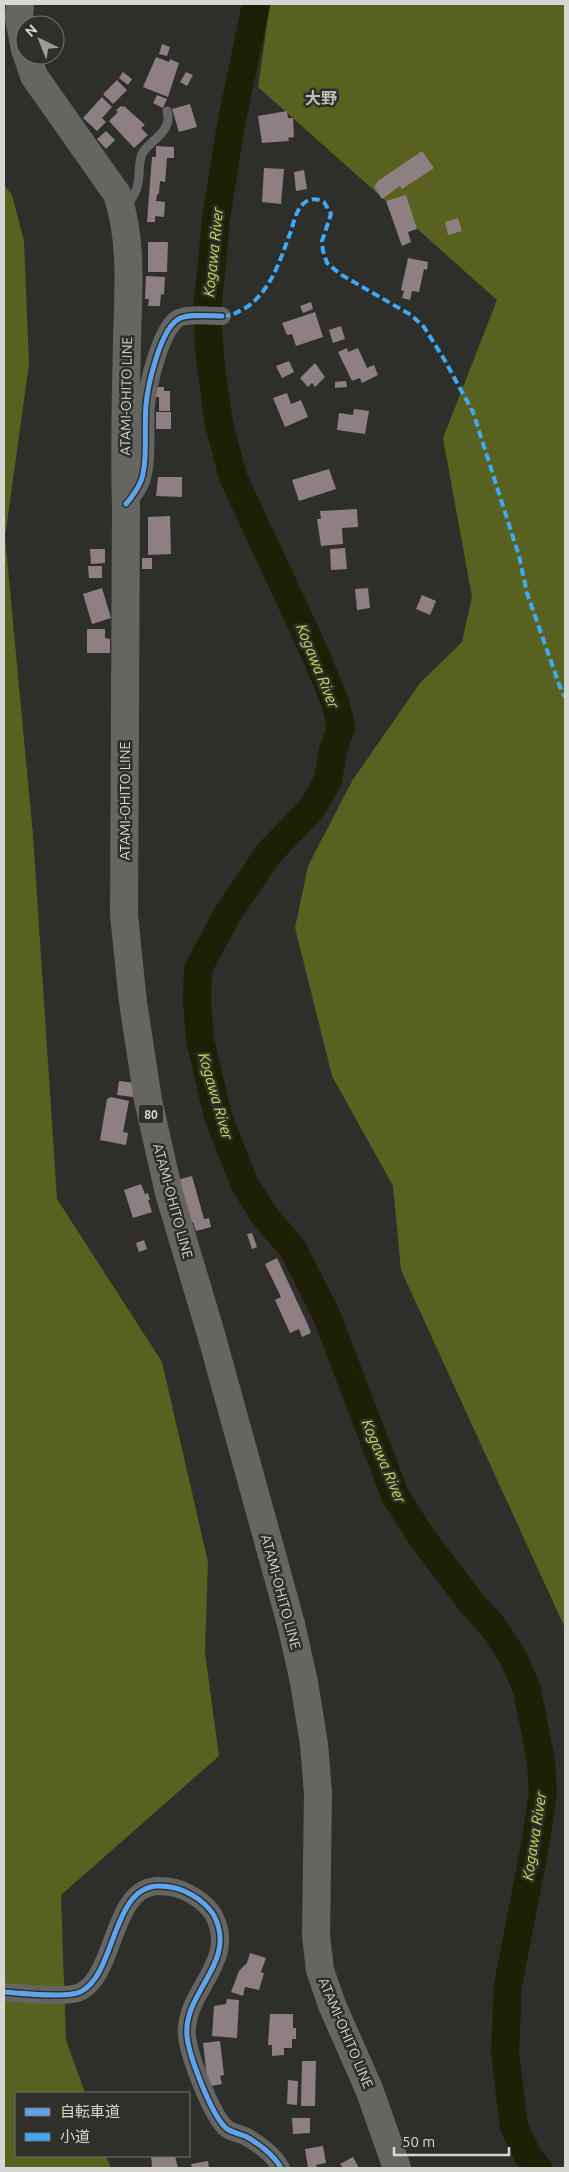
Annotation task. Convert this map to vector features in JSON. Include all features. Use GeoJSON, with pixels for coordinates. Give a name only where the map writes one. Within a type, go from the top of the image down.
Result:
{"type":"FeatureCollection","features":[{"type":"Feature","properties":{"kind":"main road","name":"ATAMI-OHITO LINE"},"geometry":{"type":"LineString","coordinates":[[30,65],[34,76],[117,194],[128,235],[124,453],[126,504],[124,915],[133,1002],[148,1100],[169,1192],[211,1334],[286,1605],[304,1682],[314,1744],[318,1793],[316,1936],[320,1970],[332,2004],[369,2089],[398,2168]]}},
{"type":"Feature","properties":{"kind":"street"},"geometry":{"type":"LineString","coordinates":[[126,504],[142,480],[146,404],[166,333],[177,319],[185,316],[222,316]]}},
{"type":"Feature","properties":{"kind":"street"},"geometry":{"type":"LineString","coordinates":[[4,1992],[55,1995],[80,1993],[87,1988],[105,1958],[131,1898],[151,1887],[170,1886],[182,1889],[194,1896],[215,1916],[222,1937],[214,1967],[189,2011],[187,2037],[191,2055],[201,2083],[225,2126],[260,2146],[281,2168]]}},
{"type":"Feature","properties":{"kind":"lane"},"geometry":{"type":"LineString","coordinates":[[123,211],[134,196],[138,184],[142,154],[166,127],[168,120],[167,111]]}},
{"type":"Feature","properties":{"kind":"green space"},"geometry":{"type":"Polygon","coordinates":[[[270,4],[565,4],[565,1628],[401,1270],[393,1186],[332,1076],[295,928],[308,866],[352,781],[420,683],[462,642],[472,597],[443,438],[497,300],[258,87],[270,4]]]}},
{"type":"Feature","properties":{"kind":"green space"},"geometry":{"type":"Polygon","coordinates":[[[4,185],[12,195],[24,241],[29,364],[5,537],[33,835],[57,1199],[162,1362],[208,1562],[205,1653],[219,1756],[61,1895],[66,2040],[85,2092],[15,2092],[15,2157],[106,2157],[111,2168],[4,2168],[4,185]]]}},
{"type":"Feature","properties":{"kind":"building"},"geometry":{"type":"Polygon","coordinates":[[[162,44],[170,47],[167,56],[159,54],[162,44]]]}},
{"type":"Feature","properties":{"kind":"building"},"geometry":{"type":"Polygon","coordinates":[[[156,57],[169,62],[170,59],[179,63],[168,97],[143,87],[156,57]]]}},
{"type":"Feature","properties":{"kind":"building"},"geometry":{"type":"Polygon","coordinates":[[[123,72],[132,79],[128,85],[119,78],[123,72]]]}},
{"type":"Feature","properties":{"kind":"building"},"geometry":{"type":"Polygon","coordinates":[[[186,72],[193,75],[187,86],[180,82],[186,72]]]}},
{"type":"Feature","properties":{"kind":"building"},"geometry":{"type":"Polygon","coordinates":[[[117,80],[127,90],[113,104],[103,94],[117,80]]]}},
{"type":"Feature","properties":{"kind":"building"},"geometry":{"type":"Polygon","coordinates":[[[157,95],[167,99],[163,108],[153,103],[157,95]]]}},
{"type":"Feature","properties":{"kind":"building"},"geometry":{"type":"Polygon","coordinates":[[[102,97],[112,107],[102,118],[106,122],[97,131],[83,118],[102,97]]]}},
{"type":"Feature","properties":{"kind":"building"},"geometry":{"type":"Polygon","coordinates":[[[190,104],[197,127],[179,132],[172,109],[190,104]]]}},
{"type":"Feature","properties":{"kind":"building"},"geometry":{"type":"Polygon","coordinates":[[[121,106],[124,106],[145,125],[141,128],[148,135],[134,148],[109,121],[121,106]]]}},
{"type":"Feature","properties":{"kind":"building"},"geometry":{"type":"Polygon","coordinates":[[[287,111],[288,118],[293,118],[294,137],[288,138],[289,141],[262,143],[258,116],[287,111]]]}},
{"type":"Feature","properties":{"kind":"building"},"geometry":{"type":"Polygon","coordinates":[[[106,131],[115,140],[106,149],[97,139],[106,131]]]}},
{"type":"Feature","properties":{"kind":"building"},"geometry":{"type":"Polygon","coordinates":[[[156,146],[174,147],[174,158],[167,158],[165,182],[160,181],[159,193],[157,195],[156,201],[165,202],[164,217],[155,216],[155,222],[147,222],[152,157],[156,157],[156,146]]]}},
{"type":"Feature","properties":{"kind":"building"},"geometry":{"type":"Polygon","coordinates":[[[422,151],[434,168],[402,189],[400,186],[382,199],[374,187],[378,181],[422,151]]]}},
{"type":"Feature","properties":{"kind":"building"},"geometry":{"type":"Polygon","coordinates":[[[264,168],[284,169],[281,204],[262,202],[264,168]]]}},
{"type":"Feature","properties":{"kind":"building"},"geometry":{"type":"Polygon","coordinates":[[[304,170],[307,189],[296,191],[294,172],[304,170]]]}},
{"type":"Feature","properties":{"kind":"building"},"geometry":{"type":"Polygon","coordinates":[[[406,195],[417,229],[408,232],[411,242],[402,246],[386,201],[406,195]]]}},
{"type":"Feature","properties":{"kind":"building"},"geometry":{"type":"Polygon","coordinates":[[[458,218],[462,231],[448,235],[445,222],[458,218]]]}},
{"type":"Feature","properties":{"kind":"building"},"geometry":{"type":"Polygon","coordinates":[[[148,242],[168,242],[167,272],[148,272],[148,242]]]}},
{"type":"Feature","properties":{"kind":"building"},"geometry":{"type":"Polygon","coordinates":[[[408,258],[428,262],[427,270],[424,269],[419,292],[412,291],[410,300],[402,298],[404,291],[401,290],[408,258]]]}},
{"type":"Feature","properties":{"kind":"building"},"geometry":{"type":"Polygon","coordinates":[[[146,276],[165,277],[164,295],[161,294],[160,306],[148,306],[149,299],[145,299],[146,276]]]}},
{"type":"Feature","properties":{"kind":"building"},"geometry":{"type":"Polygon","coordinates":[[[311,302],[313,309],[303,313],[300,306],[311,302]]]}},
{"type":"Feature","properties":{"kind":"building"},"geometry":{"type":"Polygon","coordinates":[[[315,312],[323,337],[296,346],[292,334],[287,335],[282,323],[315,312]]]}},
{"type":"Feature","properties":{"kind":"building"},"geometry":{"type":"Polygon","coordinates":[[[341,326],[345,339],[333,343],[329,330],[341,326]]]}},
{"type":"Feature","properties":{"kind":"building"},"geometry":{"type":"Polygon","coordinates":[[[347,348],[348,352],[358,348],[367,368],[374,365],[378,375],[362,383],[360,378],[352,381],[338,352],[347,348]]]}},
{"type":"Feature","properties":{"kind":"building"},"geometry":{"type":"Polygon","coordinates":[[[289,361],[294,372],[282,378],[276,366],[289,361]]]}},
{"type":"Feature","properties":{"kind":"building"},"geometry":{"type":"Polygon","coordinates":[[[315,363],[325,377],[315,387],[312,383],[308,387],[300,378],[315,363]]]}},
{"type":"Feature","properties":{"kind":"building"},"geometry":{"type":"Polygon","coordinates":[[[346,381],[347,387],[335,388],[335,382],[346,381]]]}},
{"type":"Feature","properties":{"kind":"building"},"geometry":{"type":"Polygon","coordinates":[[[156,387],[164,387],[164,391],[170,391],[170,411],[159,411],[159,397],[156,397],[156,387]]]}},
{"type":"Feature","properties":{"kind":"building"},"geometry":{"type":"Polygon","coordinates":[[[287,393],[291,404],[301,400],[308,417],[285,427],[273,398],[287,393]]]}},
{"type":"Feature","properties":{"kind":"building"},"geometry":{"type":"Polygon","coordinates":[[[354,409],[369,411],[365,434],[337,430],[339,413],[353,415],[354,409]]]}},
{"type":"Feature","properties":{"kind":"building"},"geometry":{"type":"Polygon","coordinates":[[[156,412],[171,412],[171,429],[156,429],[156,412]]]}},
{"type":"Feature","properties":{"kind":"building"},"geometry":{"type":"Polygon","coordinates":[[[329,469],[336,489],[299,501],[292,480],[329,469]]]}},
{"type":"Feature","properties":{"kind":"building"},"geometry":{"type":"Polygon","coordinates":[[[158,477],[182,477],[182,497],[156,496],[158,477]]]}},
{"type":"Feature","properties":{"kind":"building"},"geometry":{"type":"Polygon","coordinates":[[[357,509],[358,527],[342,528],[343,544],[321,546],[317,519],[321,519],[320,511],[357,509]]]}},
{"type":"Feature","properties":{"kind":"building"},"geometry":{"type":"Polygon","coordinates":[[[170,516],[171,554],[148,555],[148,517],[170,516]]]}},
{"type":"Feature","properties":{"kind":"building"},"geometry":{"type":"Polygon","coordinates":[[[345,548],[347,569],[331,570],[330,549],[345,548]]]}},
{"type":"Feature","properties":{"kind":"building"},"geometry":{"type":"Polygon","coordinates":[[[90,549],[105,549],[105,563],[91,564],[90,549]]]}},
{"type":"Feature","properties":{"kind":"building"},"geometry":{"type":"Polygon","coordinates":[[[142,558],[152,558],[152,569],[142,569],[142,558]]]}},
{"type":"Feature","properties":{"kind":"building"},"geometry":{"type":"Polygon","coordinates":[[[88,566],[102,566],[102,578],[89,578],[88,566]]]}},
{"type":"Feature","properties":{"kind":"building"},"geometry":{"type":"Polygon","coordinates":[[[102,588],[111,618],[92,624],[83,594],[102,588]]]}},
{"type":"Feature","properties":{"kind":"building"},"geometry":{"type":"Polygon","coordinates":[[[368,588],[370,608],[357,610],[355,589],[368,588]]]}},
{"type":"Feature","properties":{"kind":"building"},"geometry":{"type":"Polygon","coordinates":[[[422,595],[436,601],[430,615],[416,609],[422,595]]]}},
{"type":"Feature","properties":{"kind":"building"},"geometry":{"type":"Polygon","coordinates":[[[87,629],[105,629],[105,638],[110,639],[110,653],[87,653],[87,629]]]}},
{"type":"Feature","properties":{"kind":"building"},"geometry":{"type":"Polygon","coordinates":[[[119,1081],[135,1083],[133,1097],[117,1095],[119,1081]]]}},
{"type":"Feature","properties":{"kind":"building"},"geometry":{"type":"Polygon","coordinates":[[[111,1097],[129,1101],[123,1132],[128,1133],[126,1145],[100,1140],[107,1099],[111,1097]]]}},
{"type":"Feature","properties":{"kind":"building"},"geometry":{"type":"Polygon","coordinates":[[[192,1176],[204,1219],[209,1218],[211,1227],[196,1231],[193,1222],[190,1223],[177,1180],[192,1176]]]}},
{"type":"Feature","properties":{"kind":"building"},"geometry":{"type":"Polygon","coordinates":[[[141,1184],[145,1194],[148,1193],[152,1212],[133,1218],[124,1190],[141,1184]]]}},
{"type":"Feature","properties":{"kind":"building"},"geometry":{"type":"Polygon","coordinates":[[[252,1233],[257,1247],[252,1249],[247,1234],[252,1233]]]}},
{"type":"Feature","properties":{"kind":"building"},"geometry":{"type":"Polygon","coordinates":[[[144,1240],[147,1249],[139,1252],[136,1243],[144,1240]]]}},
{"type":"Feature","properties":{"kind":"building"},"geometry":{"type":"Polygon","coordinates":[[[277,1258],[311,1333],[302,1337],[299,1329],[290,1333],[275,1300],[281,1297],[265,1264],[277,1258]]]}},
{"type":"Feature","properties":{"kind":"building"},"geometry":{"type":"Polygon","coordinates":[[[250,1953],[266,1958],[261,1972],[264,1973],[259,1990],[245,1987],[243,1996],[231,1992],[239,1971],[247,1963],[250,1953]]]}},
{"type":"Feature","properties":{"kind":"building"},"geometry":{"type":"Polygon","coordinates":[[[227,1999],[239,2000],[237,2038],[212,2036],[214,2006],[226,2004],[227,1999]]]}},
{"type":"Feature","properties":{"kind":"building"},"geometry":{"type":"Polygon","coordinates":[[[270,2014],[293,2014],[293,2028],[296,2028],[296,2039],[292,2039],[292,2048],[284,2048],[284,2055],[272,2056],[272,2045],[268,2045],[270,2014]]]}},
{"type":"Feature","properties":{"kind":"building"},"geometry":{"type":"Polygon","coordinates":[[[220,2041],[224,2075],[220,2076],[222,2084],[211,2086],[207,2078],[203,2043],[220,2041]]]}},
{"type":"Feature","properties":{"kind":"building"},"geometry":{"type":"Polygon","coordinates":[[[302,2061],[316,2061],[315,2106],[301,2106],[302,2061]]]}},
{"type":"Feature","properties":{"kind":"building"},"geometry":{"type":"Polygon","coordinates":[[[288,2080],[298,2081],[297,2105],[287,2104],[288,2080]]]}},
{"type":"Feature","properties":{"kind":"building"},"geometry":{"type":"Polygon","coordinates":[[[292,2118],[310,2118],[310,2133],[293,2134],[292,2118]]]}},
{"type":"Feature","properties":{"kind":"building"},"geometry":{"type":"Polygon","coordinates":[[[323,2146],[326,2163],[316,2165],[317,2168],[308,2168],[305,2149],[323,2146]]]}},
{"type":"Feature","properties":{"kind":"building"},"geometry":{"type":"Polygon","coordinates":[[[151,2157],[175,2157],[178,2168],[151,2168],[151,2157]]]}},
{"type":"Feature","properties":{"kind":"building"},"geometry":{"type":"Polygon","coordinates":[[[353,2157],[359,2168],[343,2168],[340,2164],[353,2157]]]}},
{"type":"Feature","properties":{"kind":"building"},"geometry":{"type":"Polygon","coordinates":[[[208,2161],[209,2168],[192,2168],[191,2164],[208,2161]]]}},
{"type":"Feature","properties":{"kind":"waterway","name":"Kogawa River"},"geometry":{"type":"LineString","coordinates":[[256,4],[230,130],[216,220],[207,312],[210,359],[219,424],[233,477],[314,651],[336,705],[341,727],[333,750],[328,780],[313,807],[269,853],[228,913],[198,969],[197,1002],[200,1040],[218,1116],[244,1183],[264,1215],[293,1249],[326,1314],[395,1495],[422,1538],[474,1606],[492,1625],[514,1659],[527,1690],[541,1761],[543,1793],[535,1846],[508,1985],[505,2052],[514,2127],[528,2156],[538,2168]]}},
{"type":"Feature","properties":{"kind":"marked path"},"geometry":{"type":"LineString","coordinates":[[222,316],[238,312],[247,307],[263,291],[275,271],[296,215],[303,204],[313,199],[324,202],[331,214],[322,241],[327,263],[340,274],[411,315],[424,327],[473,412],[519,556],[527,593],[565,697]]}},
{"type":"Feature","properties":{"kind":"cycle path"},"geometry":{"type":"LineString","coordinates":[[126,504],[138,487],[143,473],[147,396],[152,372],[165,335],[177,320],[186,316],[222,316]]}},
{"type":"Feature","properties":{"kind":"cycle path"},"geometry":{"type":"LineString","coordinates":[[4,1992],[67,1995],[82,1991],[93,1981],[102,1967],[123,1915],[132,1900],[143,1890],[167,1886],[194,1896],[212,1912],[220,1936],[219,1951],[214,1965],[188,2020],[187,2036],[192,2057],[208,2100],[221,2122],[227,2129],[245,2136],[260,2146],[274,2158],[281,2168]]}},
{"type":"Feature","properties":{"kind":"district","name":"大野"},"geometry":{"type":"Point","coordinates":[321,98]}}]}
